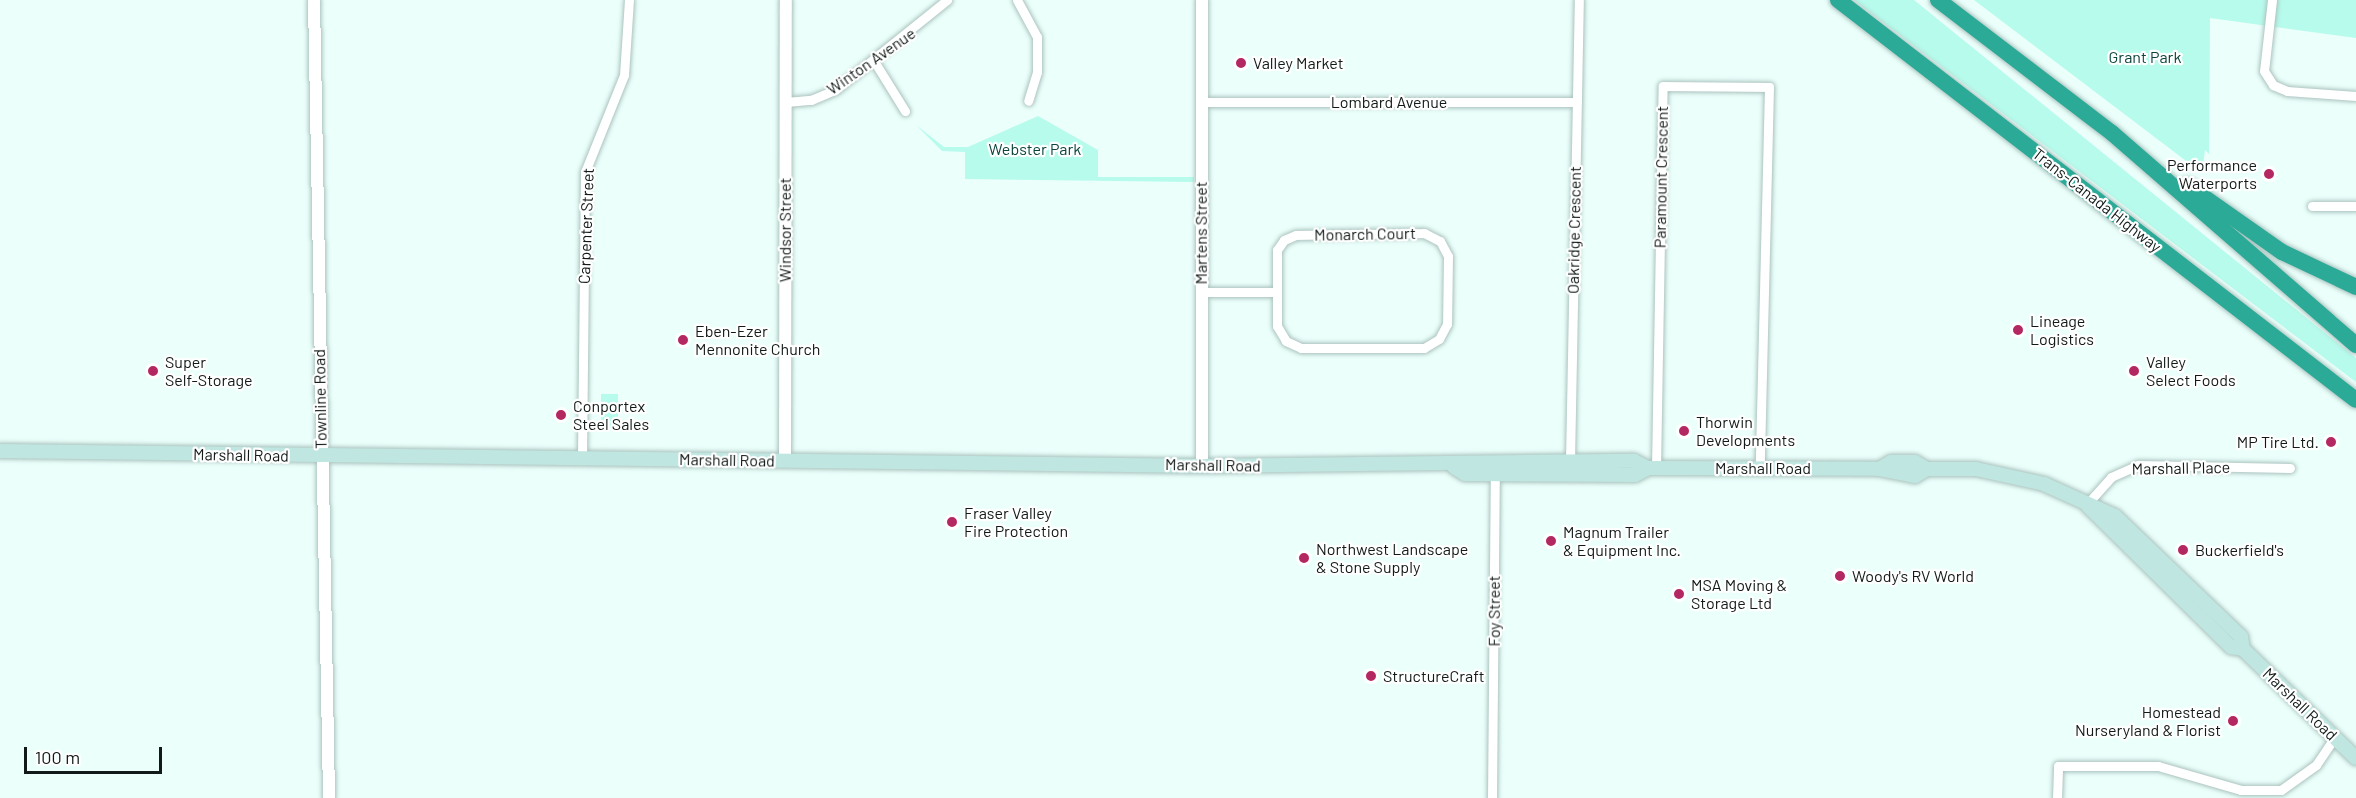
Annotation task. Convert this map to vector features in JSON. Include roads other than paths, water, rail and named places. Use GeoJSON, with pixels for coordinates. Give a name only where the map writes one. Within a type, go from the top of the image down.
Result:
{"type":"FeatureCollection","features":[{"type":"Feature","properties":{"kind":"highway","name":"Trans-Canada Highway"},"geometry":{"type":"LineString","coordinates":[[1838,0],[2356,400]]}},
{"type":"Feature","properties":{"kind":"highway"},"geometry":{"type":"LineString","coordinates":[[1938,0],[2112,133],[2282,252],[2356,286]]}},
{"type":"Feature","properties":{"kind":"highway"},"geometry":{"type":"LineString","coordinates":[[2112,133],[2356,345]]}},
{"type":"Feature","properties":{"kind":"main road","name":"Marshall Road"},"geometry":{"type":"LineString","coordinates":[[0,451],[1202,466],[1454,467],[1465,460],[1495,467],[1635,475],[1652,468]]}},
{"type":"Feature","properties":{"kind":"main road","name":"Marshall Road"},"geometry":{"type":"LineString","coordinates":[[1495,467],[1570,461],[1634,461],[1652,468],[1879,469],[1891,462],[1915,462],[1927,469],[2013,475],[2115,516],[2241,637],[2243,649]]}},
{"type":"Feature","properties":{"kind":"main road","name":"Marshall Road"},"geometry":{"type":"LineString","coordinates":[[2087,504],[2230,647],[2243,649],[2356,758]]}},
{"type":"Feature","properties":{"kind":"main road"},"geometry":{"type":"LineString","coordinates":[[2127,545],[2184,591],[2191,588]]}},
{"type":"Feature","properties":{"kind":"street","name":"Townline Road"},"geometry":{"type":"LineString","coordinates":[[314,0],[329,798]]}},
{"type":"Feature","properties":{"kind":"street","name":"Carpenter Street"},"geometry":{"type":"LineString","coordinates":[[582,459],[585,172],[624,75],[629,0]]}},
{"type":"Feature","properties":{"kind":"street","name":"Windsor Street"},"geometry":{"type":"LineString","coordinates":[[785,461],[786,0]]}},
{"type":"Feature","properties":{"kind":"street","name":"Winton Avenue"},"geometry":{"type":"LineString","coordinates":[[786,102],[823,96],[874,61],[947,0]]}},
{"type":"Feature","properties":{"kind":"street"},"geometry":{"type":"LineString","coordinates":[[1017,0],[1037,37],[1037,72],[1028,101]]}},
{"type":"Feature","properties":{"kind":"street","name":"Martens Street"},"geometry":{"type":"LineString","coordinates":[[1202,0],[1202,466]]}},
{"type":"Feature","properties":{"kind":"street","name":"Oakridge Crescent"},"geometry":{"type":"LineString","coordinates":[[1570,461],[1579,0]]}},
{"type":"Feature","properties":{"kind":"street"},"geometry":{"type":"LineString","coordinates":[[2272,0],[2264,71],[2273,85],[2287,91],[2356,96]]}},
{"type":"Feature","properties":{"kind":"street"},"geometry":{"type":"LineString","coordinates":[[874,61],[905,111]]}},
{"type":"Feature","properties":{"kind":"street","name":"Paramount Crescent"},"geometry":{"type":"LineString","coordinates":[[1652,468],[1663,86],[1769,87],[1760,468]]}},
{"type":"Feature","properties":{"kind":"street","name":"Lombard Avenue"},"geometry":{"type":"LineString","coordinates":[[1202,102],[1576,102]]}},
{"type":"Feature","properties":{"kind":"street"},"geometry":{"type":"LineString","coordinates":[[2312,206],[2356,206]]}},
{"type":"Feature","properties":{"kind":"street","name":"Monarch Court"},"geometry":{"type":"LineString","coordinates":[[1424,233],[1440,240],[1448,256],[1447,324],[1440,339],[1424,348],[1301,348],[1286,341],[1277,326],[1277,292],[1277,250],[1296,235],[1424,233]]}},
{"type":"Feature","properties":{"kind":"street"},"geometry":{"type":"LineString","coordinates":[[1201,292],[1277,292]]}},
{"type":"Feature","properties":{"kind":"street","name":"Marshall Place"},"geometry":{"type":"LineString","coordinates":[[2087,504],[2111,477],[2138,465],[2290,468]]}},
{"type":"Feature","properties":{"kind":"street","name":"Foy Street"},"geometry":{"type":"LineString","coordinates":[[1492,798],[1495,467]]}},
{"type":"Feature","properties":{"kind":"street"},"geometry":{"type":"LineString","coordinates":[[2057,798],[2058,766],[2158,766],[2260,793],[2300,782],[2334,738]]}},
{"type":"Feature","properties":{"kind":"place","name":"Valley Market"},"geometry":{"type":"Point","coordinates":[1241,63]}},
{"type":"Feature","properties":{"kind":"place","name":"Performance Waterports"},"geometry":{"type":"Point","coordinates":[2269,174]}},
{"type":"Feature","properties":{"kind":"place","name":"Lineage Logistics"},"geometry":{"type":"Point","coordinates":[2018,330]}},
{"type":"Feature","properties":{"kind":"place","name":"Eben-Ezer Mennonite Church"},"geometry":{"type":"Point","coordinates":[683,340]}},
{"type":"Feature","properties":{"kind":"place","name":"Super Self-Storage"},"geometry":{"type":"Point","coordinates":[153,371]}},
{"type":"Feature","properties":{"kind":"place","name":"Valley Select Foods"},"geometry":{"type":"Point","coordinates":[2134,371]}},
{"type":"Feature","properties":{"kind":"place","name":"Conportex Steel Sales"},"geometry":{"type":"Point","coordinates":[561,415]}},
{"type":"Feature","properties":{"kind":"place","name":"Thorwin Developments"},"geometry":{"type":"Point","coordinates":[1684,431]}},
{"type":"Feature","properties":{"kind":"place","name":"MP Tire Ltd."},"geometry":{"type":"Point","coordinates":[2331,442]}},
{"type":"Feature","properties":{"kind":"place","name":"Fraser Valley Fire Protection"},"geometry":{"type":"Point","coordinates":[952,522]}},
{"type":"Feature","properties":{"kind":"place","name":"Magnum Trailer & Equipment Inc."},"geometry":{"type":"Point","coordinates":[1551,541]}},
{"type":"Feature","properties":{"kind":"place","name":"Buckerfield's"},"geometry":{"type":"Point","coordinates":[2183,550]}},
{"type":"Feature","properties":{"kind":"place","name":"Northwest Landscape & Stone Supply"},"geometry":{"type":"Point","coordinates":[1304,558]}},
{"type":"Feature","properties":{"kind":"place","name":"Woody's RV World"},"geometry":{"type":"Point","coordinates":[1840,576]}},
{"type":"Feature","properties":{"kind":"place","name":"MSA Moving & Storage Ltd"},"geometry":{"type":"Point","coordinates":[1679,594]}},
{"type":"Feature","properties":{"kind":"place","name":"StructureCraft"},"geometry":{"type":"Point","coordinates":[1371,676]}},
{"type":"Feature","properties":{"kind":"place","name":"Homestead Nurseryland & Florist"},"geometry":{"type":"Point","coordinates":[2233,721]}},
{"type":"Feature","properties":{"kind":"park label","name":"Grant Park"},"geometry":{"type":"Point","coordinates":[2145,57]}},
{"type":"Feature","properties":{"kind":"park label","name":"Webster Park"},"geometry":{"type":"Point","coordinates":[1035,149]}}]}
